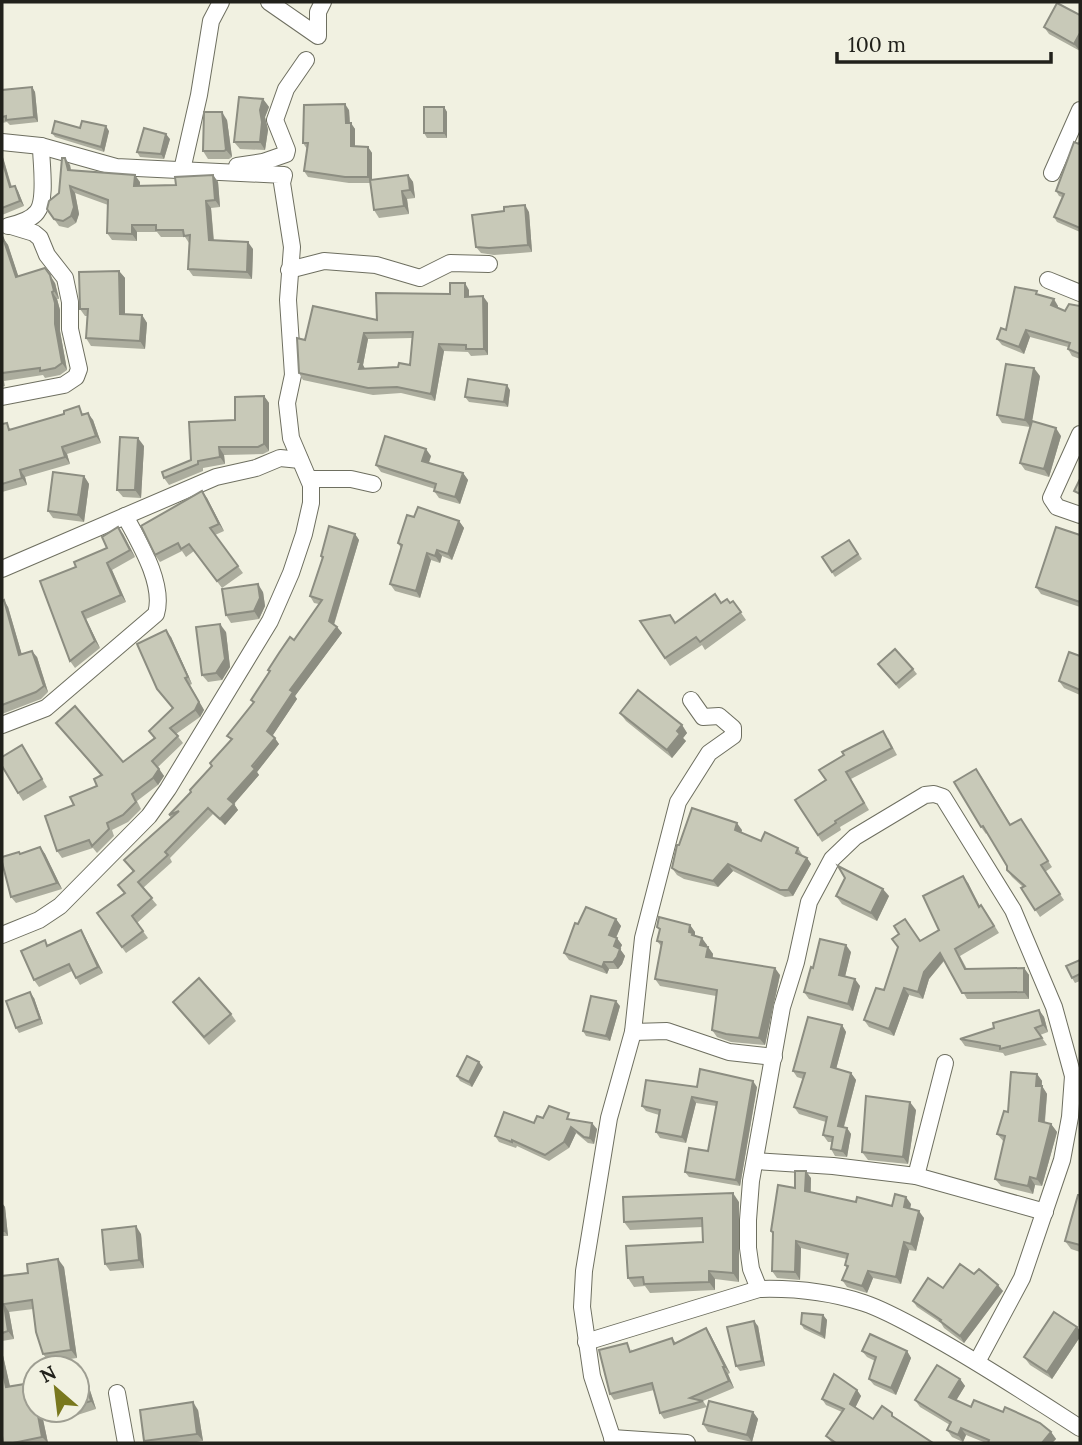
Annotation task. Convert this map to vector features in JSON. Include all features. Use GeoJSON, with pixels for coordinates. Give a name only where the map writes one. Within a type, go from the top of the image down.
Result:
{"type":"FeatureCollection","features":[{"type":"Feature","properties":{"kind":"street"},"geometry":{"type":"LineString","coordinates":[[188,164],[211,21],[221,2]]}},
{"type":"Feature","properties":{"kind":"street"},"geometry":{"type":"LineString","coordinates":[[269,2],[318,36],[318,12],[323,2]]}},
{"type":"Feature","properties":{"kind":"street"},"geometry":{"type":"LineString","coordinates":[[2,142],[41,146],[116,167],[244,165],[262,162],[286,154],[287,150],[275,120],[286,89],[306,60]]}},
{"type":"Feature","properties":{"kind":"street"},"geometry":{"type":"LineString","coordinates":[[1052,173],[1080,110]]}},
{"type":"Feature","properties":{"kind":"street"},"geometry":{"type":"LineString","coordinates":[[6,227],[31,217],[39,209],[43,197],[41,146]]}},
{"type":"Feature","properties":{"kind":"street"},"geometry":{"type":"LineString","coordinates":[[2,935],[39,920],[60,906],[149,816],[168,789],[275,609],[304,534],[311,503],[310,478],[291,438],[287,403],[293,375],[288,300],[292,247],[282,183],[284,175],[188,164]]}},
{"type":"Feature","properties":{"kind":"street"},"geometry":{"type":"LineString","coordinates":[[2,397],[64,385],[76,377],[79,369],[70,329],[70,302],[65,278],[47,255],[40,238],[34,233],[6,227]]}},
{"type":"Feature","properties":{"kind":"street"},"geometry":{"type":"LineString","coordinates":[[289,270],[324,261],[376,265],[420,278],[450,263],[489,264]]}},
{"type":"Feature","properties":{"kind":"street"},"geometry":{"type":"LineString","coordinates":[[1048,280],[1080,293]]}},
{"type":"Feature","properties":{"kind":"street"},"geometry":{"type":"LineString","coordinates":[[1080,434],[1051,498],[1057,506],[1080,515]]}},
{"type":"Feature","properties":{"kind":"street"},"geometry":{"type":"LineString","coordinates":[[280,458],[291,438]]}},
{"type":"Feature","properties":{"kind":"street"},"geometry":{"type":"LineString","coordinates":[[2,569],[216,477],[256,468],[280,458],[300,460]]}},
{"type":"Feature","properties":{"kind":"street"},"geometry":{"type":"LineString","coordinates":[[310,478],[351,479],[373,484]]}},
{"type":"Feature","properties":{"kind":"street"},"geometry":{"type":"LineString","coordinates":[[2,725],[46,708],[156,614],[158,608],[153,573],[125,516]]}},
{"type":"Feature","properties":{"kind":"street"},"geometry":{"type":"LineString","coordinates":[[687,1443],[613,1441],[592,1376],[582,1307],[584,1271],[609,1118],[633,1032],[643,938],[678,802],[709,753],[733,736],[733,728],[719,716],[703,717],[691,700]]}},
{"type":"Feature","properties":{"kind":"street"},"geometry":{"type":"LineString","coordinates":[[759,1289],[751,1269],[747,1220],[782,1007],[796,962],[809,902],[832,859],[855,837],[925,795],[943,797],[1013,910],[1054,1007],[1073,1076],[1070,1117],[1062,1160],[1045,1212],[1022,1278],[977,1362]]}},
{"type":"Feature","properties":{"kind":"street"},"geometry":{"type":"LineString","coordinates":[[633,1032],[667,1031],[729,1052],[775,1057]]}},
{"type":"Feature","properties":{"kind":"street"},"geometry":{"type":"LineString","coordinates":[[916,1176],[945,1063]]}},
{"type":"Feature","properties":{"kind":"street"},"geometry":{"type":"LineString","coordinates":[[755,1161],[833,1166],[916,1176],[1045,1212]]}},
{"type":"Feature","properties":{"kind":"street"},"geometry":{"type":"LineString","coordinates":[[586,1342],[759,1289],[788,1288],[819,1292],[865,1303],[913,1326],[977,1362],[1080,1429]]}},
{"type":"Feature","properties":{"kind":"street"},"geometry":{"type":"LineString","coordinates":[[117,1393],[126,1443]]}},
{"type":"Feature","properties":{"kind":"building"},"geometry":{"type":"Polygon","coordinates":[[[1057,3],[1080,15],[1080,33],[1074,44],[1044,27],[1057,3]]]}},
{"type":"Feature","properties":{"kind":"building"},"geometry":{"type":"Polygon","coordinates":[[[32,87],[34,117],[6,120],[6,116],[2,117],[2,90],[32,87]]]}},
{"type":"Feature","properties":{"kind":"building"},"geometry":{"type":"Polygon","coordinates":[[[239,97],[263,99],[260,110],[260,142],[234,142],[239,97]]]}},
{"type":"Feature","properties":{"kind":"building"},"geometry":{"type":"Polygon","coordinates":[[[345,104],[346,123],[351,123],[351,146],[368,147],[368,177],[345,177],[304,171],[308,143],[303,143],[304,105],[345,104]]]}},
{"type":"Feature","properties":{"kind":"building"},"geometry":{"type":"Polygon","coordinates":[[[424,107],[444,107],[444,133],[424,133],[424,107]]]}},
{"type":"Feature","properties":{"kind":"building"},"geometry":{"type":"Polygon","coordinates":[[[204,112],[222,112],[226,150],[203,151],[204,112]]]}},
{"type":"Feature","properties":{"kind":"building"},"geometry":{"type":"Polygon","coordinates":[[[55,121],[80,128],[82,121],[106,126],[101,147],[52,133],[55,121]]]}},
{"type":"Feature","properties":{"kind":"building"},"geometry":{"type":"Polygon","coordinates":[[[144,128],[166,134],[161,154],[137,152],[144,128]]]}},
{"type":"Feature","properties":{"kind":"building"},"geometry":{"type":"Polygon","coordinates":[[[1080,140],[1080,228],[1054,217],[1064,194],[1056,191],[1074,142],[1079,144],[1080,140]]]}},
{"type":"Feature","properties":{"kind":"building"},"geometry":{"type":"Polygon","coordinates":[[[62,158],[65,158],[68,170],[135,175],[134,186],[176,185],[175,177],[213,175],[215,200],[206,201],[209,240],[248,242],[247,272],[188,269],[190,235],[184,236],[183,230],[156,230],[156,225],[132,225],[132,234],[107,233],[108,200],[70,186],[74,207],[71,216],[63,221],[54,219],[47,209],[49,201],[59,193],[62,158]]]}},
{"type":"Feature","properties":{"kind":"building"},"geometry":{"type":"Polygon","coordinates":[[[2,160],[10,187],[15,186],[20,201],[2,208],[2,160]]]}},
{"type":"Feature","properties":{"kind":"building"},"geometry":{"type":"Polygon","coordinates":[[[408,175],[410,190],[402,191],[404,206],[374,210],[370,180],[408,175]]]}},
{"type":"Feature","properties":{"kind":"building"},"geometry":{"type":"Polygon","coordinates":[[[525,205],[528,245],[476,247],[472,215],[525,205]]]}},
{"type":"Feature","properties":{"kind":"building"},"geometry":{"type":"Polygon","coordinates":[[[3,238],[16,277],[45,268],[50,275],[62,363],[55,368],[2,373],[3,238]]]}},
{"type":"Feature","properties":{"kind":"building"},"geometry":{"type":"Polygon","coordinates":[[[119,271],[120,314],[142,315],[140,341],[86,338],[88,309],[80,309],[79,272],[119,271]]]}},
{"type":"Feature","properties":{"kind":"building"},"geometry":{"type":"Polygon","coordinates":[[[450,283],[465,283],[465,297],[483,296],[484,349],[439,344],[431,394],[397,387],[368,388],[299,373],[297,338],[305,340],[313,306],[377,320],[376,293],[450,294],[450,283]],[[413,332],[364,333],[359,369],[398,367],[399,363],[410,365],[413,332]]]}},
{"type":"Feature","properties":{"kind":"building"},"geometry":{"type":"Polygon","coordinates":[[[1015,287],[1037,291],[1036,294],[1054,299],[1051,305],[1065,311],[1069,304],[1080,306],[1080,354],[1068,349],[1070,343],[1026,330],[1019,347],[997,339],[1001,328],[1006,330],[1015,287]]]}},
{"type":"Feature","properties":{"kind":"building"},"geometry":{"type":"Polygon","coordinates":[[[1006,364],[1034,368],[1025,420],[997,415],[1006,364]]]}},
{"type":"Feature","properties":{"kind":"building"},"geometry":{"type":"Polygon","coordinates":[[[468,379],[507,385],[504,402],[465,397],[468,379]]]}},
{"type":"Feature","properties":{"kind":"building"},"geometry":{"type":"Polygon","coordinates":[[[264,396],[264,444],[258,447],[219,447],[220,457],[198,461],[198,464],[164,478],[162,472],[191,460],[189,422],[235,420],[235,397],[264,396]]]}},
{"type":"Feature","properties":{"kind":"building"},"geometry":{"type":"Polygon","coordinates":[[[79,406],[82,415],[88,413],[96,436],[62,447],[65,457],[20,470],[22,478],[2,484],[2,424],[7,423],[9,430],[64,414],[64,411],[79,406]]]}},
{"type":"Feature","properties":{"kind":"building"},"geometry":{"type":"Polygon","coordinates":[[[1032,421],[1056,428],[1044,469],[1020,463],[1032,421]]]}},
{"type":"Feature","properties":{"kind":"building"},"geometry":{"type":"Polygon","coordinates":[[[385,436],[426,449],[422,461],[463,473],[455,497],[434,491],[436,484],[376,465],[385,436]]]}},
{"type":"Feature","properties":{"kind":"building"},"geometry":{"type":"Polygon","coordinates":[[[120,437],[138,438],[135,490],[117,490],[120,437]]]}},
{"type":"Feature","properties":{"kind":"building"},"geometry":{"type":"Polygon","coordinates":[[[53,472],[84,476],[78,515],[48,511],[53,472]]]}},
{"type":"Feature","properties":{"kind":"building"},"geometry":{"type":"Polygon","coordinates":[[[1080,479],[1080,494],[1074,491],[1080,479]]]}},
{"type":"Feature","properties":{"kind":"building"},"geometry":{"type":"Polygon","coordinates":[[[202,491],[219,524],[210,528],[238,566],[217,581],[189,544],[181,549],[178,543],[155,555],[141,526],[202,491]]]}},
{"type":"Feature","properties":{"kind":"building"},"geometry":{"type":"Polygon","coordinates":[[[418,507],[459,521],[448,554],[437,550],[435,556],[427,553],[416,591],[390,584],[402,545],[398,543],[407,515],[414,517],[418,507]]]}},
{"type":"Feature","properties":{"kind":"building"},"geometry":{"type":"Polygon","coordinates":[[[329,526],[355,534],[329,621],[337,627],[290,690],[293,692],[267,731],[275,738],[252,766],[255,769],[228,799],[234,804],[220,819],[208,808],[165,852],[168,855],[138,882],[152,898],[132,916],[143,931],[122,947],[97,913],[125,893],[118,885],[134,871],[124,860],[179,811],[169,815],[191,792],[212,766],[210,763],[232,739],[227,736],[254,702],[251,700],[279,653],[290,637],[294,640],[322,600],[310,596],[323,557],[321,556],[329,526]]]}},
{"type":"Feature","properties":{"kind":"building"},"geometry":{"type":"Polygon","coordinates":[[[118,527],[130,550],[107,563],[121,595],[82,612],[95,641],[70,661],[40,581],[76,567],[74,562],[107,548],[102,537],[118,527]]]}},
{"type":"Feature","properties":{"kind":"building"},"geometry":{"type":"Polygon","coordinates":[[[1056,527],[1080,535],[1080,602],[1036,587],[1056,527]]]}},
{"type":"Feature","properties":{"kind":"building"},"geometry":{"type":"Polygon","coordinates":[[[849,540],[858,554],[832,572],[822,557],[849,540]]]}},
{"type":"Feature","properties":{"kind":"building"},"geometry":{"type":"Polygon","coordinates":[[[258,584],[260,598],[254,611],[226,615],[222,589],[258,584]]]}},
{"type":"Feature","properties":{"kind":"building"},"geometry":{"type":"Polygon","coordinates":[[[715,594],[721,603],[727,599],[730,603],[733,601],[741,612],[700,642],[696,637],[665,658],[640,621],[670,615],[675,623],[715,594]]]}},
{"type":"Feature","properties":{"kind":"building"},"geometry":{"type":"Polygon","coordinates":[[[4,600],[19,655],[32,651],[44,686],[36,692],[2,705],[2,601],[4,600]]]}},
{"type":"Feature","properties":{"kind":"building"},"geometry":{"type":"Polygon","coordinates":[[[220,624],[225,659],[216,673],[202,675],[196,627],[220,624]]]}},
{"type":"Feature","properties":{"kind":"building"},"geometry":{"type":"Polygon","coordinates":[[[166,630],[188,677],[185,678],[199,702],[195,710],[170,728],[178,736],[152,761],[159,769],[153,778],[132,794],[136,802],[123,815],[107,823],[109,829],[92,846],[89,840],[57,851],[45,816],[74,805],[70,797],[97,786],[94,779],[102,775],[56,723],[75,706],[123,762],[155,738],[149,731],[173,708],[157,689],[137,644],[166,630]]]}},
{"type":"Feature","properties":{"kind":"building"},"geometry":{"type":"Polygon","coordinates":[[[895,649],[913,669],[896,684],[878,664],[895,649]]]}},
{"type":"Feature","properties":{"kind":"building"},"geometry":{"type":"Polygon","coordinates":[[[1069,652],[1080,656],[1080,690],[1059,681],[1069,652]]]}},
{"type":"Feature","properties":{"kind":"building"},"geometry":{"type":"Polygon","coordinates":[[[638,690],[682,725],[677,731],[680,734],[667,750],[620,713],[638,690]]]}},
{"type":"Feature","properties":{"kind":"building"},"geometry":{"type":"Polygon","coordinates":[[[883,731],[892,748],[846,772],[864,803],[818,835],[795,800],[826,780],[819,770],[844,755],[842,752],[883,731]]]}},
{"type":"Feature","properties":{"kind":"building"},"geometry":{"type":"Polygon","coordinates":[[[22,745],[42,779],[18,793],[2,766],[2,757],[22,745]]]}},
{"type":"Feature","properties":{"kind":"building"},"geometry":{"type":"Polygon","coordinates":[[[976,769],[1010,825],[1021,819],[1048,861],[1041,865],[1060,894],[1035,910],[1021,888],[1025,886],[1007,870],[983,826],[981,827],[954,782],[976,769]]]}},
{"type":"Feature","properties":{"kind":"building"},"geometry":{"type":"Polygon","coordinates":[[[692,808],[737,823],[735,830],[761,841],[765,832],[798,848],[796,853],[807,858],[788,890],[780,890],[728,864],[713,881],[672,868],[677,845],[692,808]]]}},
{"type":"Feature","properties":{"kind":"building"},"geometry":{"type":"Polygon","coordinates":[[[40,847],[57,883],[11,897],[2,857],[40,847]]]}},
{"type":"Feature","properties":{"kind":"building"},"geometry":{"type":"Polygon","coordinates":[[[838,866],[883,889],[871,913],[836,896],[845,878],[838,866]]]}},
{"type":"Feature","properties":{"kind":"building"},"geometry":{"type":"Polygon","coordinates":[[[963,876],[979,907],[981,905],[994,926],[955,949],[965,969],[1024,968],[1024,992],[962,993],[940,953],[924,972],[918,992],[904,988],[889,1029],[864,1020],[876,988],[884,990],[898,947],[892,939],[899,934],[894,926],[905,919],[920,941],[939,930],[923,896],[963,876]]]}},
{"type":"Feature","properties":{"kind":"building"},"geometry":{"type":"Polygon","coordinates":[[[586,907],[616,919],[609,935],[617,938],[614,946],[620,949],[613,962],[604,962],[602,967],[564,953],[575,923],[578,924],[586,907]]]}},
{"type":"Feature","properties":{"kind":"building"},"geometry":{"type":"Polygon","coordinates":[[[659,917],[690,925],[689,932],[702,938],[700,945],[708,947],[706,957],[775,968],[759,1038],[712,1030],[717,990],[655,979],[662,942],[657,941],[659,917]]]}},
{"type":"Feature","properties":{"kind":"building"},"geometry":{"type":"Polygon","coordinates":[[[81,930],[98,967],[76,978],[69,964],[34,980],[21,951],[45,940],[47,946],[81,930]]]}},
{"type":"Feature","properties":{"kind":"building"},"geometry":{"type":"Polygon","coordinates":[[[820,939],[846,945],[839,975],[855,979],[848,1004],[804,992],[820,939]]]}},
{"type":"Feature","properties":{"kind":"building"},"geometry":{"type":"Polygon","coordinates":[[[1080,960],[1080,974],[1072,978],[1066,966],[1080,960]]]}},
{"type":"Feature","properties":{"kind":"building"},"geometry":{"type":"Polygon","coordinates":[[[199,978],[231,1014],[204,1037],[173,1002],[199,978]]]}},
{"type":"Feature","properties":{"kind":"building"},"geometry":{"type":"Polygon","coordinates":[[[30,992],[40,1019],[16,1028],[6,1001],[30,992]]]}},
{"type":"Feature","properties":{"kind":"building"},"geometry":{"type":"Polygon","coordinates":[[[591,996],[616,1001],[606,1036],[583,1031],[591,996]]]}},
{"type":"Feature","properties":{"kind":"building"},"geometry":{"type":"Polygon","coordinates":[[[1039,1010],[1043,1025],[1035,1028],[1042,1038],[1000,1049],[1000,1046],[960,1039],[994,1028],[993,1023],[1039,1010]]]}},
{"type":"Feature","properties":{"kind":"building"},"geometry":{"type":"Polygon","coordinates":[[[808,1017],[842,1025],[831,1067],[851,1073],[838,1126],[847,1128],[842,1151],[831,1149],[833,1137],[823,1135],[827,1117],[794,1107],[805,1073],[793,1071],[808,1017]]]}},
{"type":"Feature","properties":{"kind":"building"},"geometry":{"type":"Polygon","coordinates":[[[467,1056],[479,1062],[469,1082],[457,1076],[467,1056]]]}},
{"type":"Feature","properties":{"kind":"building"},"geometry":{"type":"Polygon","coordinates":[[[700,1069],[753,1081],[736,1180],[685,1172],[689,1148],[708,1151],[717,1102],[692,1097],[682,1137],[656,1132],[660,1110],[642,1106],[646,1080],[697,1087],[700,1069]]]}},
{"type":"Feature","properties":{"kind":"building"},"geometry":{"type":"Polygon","coordinates":[[[1011,1072],[1037,1074],[1036,1086],[1042,1086],[1039,1121],[1051,1124],[1037,1179],[1030,1177],[1028,1186],[995,1179],[1005,1136],[997,1134],[1004,1111],[1008,1112],[1011,1072]]]}},
{"type":"Feature","properties":{"kind":"building"},"geometry":{"type":"Polygon","coordinates":[[[866,1096],[910,1102],[903,1157],[862,1152],[866,1096]]]}},
{"type":"Feature","properties":{"kind":"building"},"geometry":{"type":"Polygon","coordinates":[[[549,1106],[569,1113],[567,1119],[592,1123],[590,1138],[584,1137],[571,1127],[564,1142],[545,1155],[512,1140],[495,1136],[504,1112],[534,1123],[537,1116],[543,1118],[549,1106]]]}},
{"type":"Feature","properties":{"kind":"building"},"geometry":{"type":"Polygon","coordinates":[[[795,1171],[806,1171],[805,1191],[856,1202],[857,1197],[892,1206],[895,1194],[906,1197],[904,1207],[919,1211],[911,1244],[904,1242],[896,1277],[868,1271],[862,1286],[842,1280],[848,1266],[845,1265],[848,1254],[796,1241],[795,1272],[772,1271],[771,1231],[778,1185],[795,1188],[795,1171]]]}},
{"type":"Feature","properties":{"kind":"building"},"geometry":{"type":"Polygon","coordinates":[[[733,1193],[733,1273],[709,1271],[709,1282],[644,1284],[643,1277],[628,1278],[626,1246],[703,1242],[702,1218],[624,1222],[623,1197],[733,1193]]]}},
{"type":"Feature","properties":{"kind":"building"},"geometry":{"type":"Polygon","coordinates":[[[1080,1195],[1080,1245],[1065,1241],[1080,1195]]]}},
{"type":"Feature","properties":{"kind":"building"},"geometry":{"type":"Polygon","coordinates":[[[136,1226],[139,1260],[105,1264],[102,1230],[136,1226]]]}},
{"type":"Feature","properties":{"kind":"building"},"geometry":{"type":"Polygon","coordinates":[[[58,1259],[71,1350],[43,1354],[36,1332],[32,1300],[4,1304],[8,1331],[2,1333],[2,1276],[28,1273],[27,1264],[58,1259]]]}},
{"type":"Feature","properties":{"kind":"building"},"geometry":{"type":"Polygon","coordinates":[[[960,1264],[974,1274],[979,1269],[998,1285],[960,1336],[913,1301],[928,1278],[943,1288],[960,1264]]]}},
{"type":"Feature","properties":{"kind":"building"},"geometry":{"type":"Polygon","coordinates":[[[1054,1312],[1077,1327],[1047,1372],[1024,1357],[1054,1312]]]}},
{"type":"Feature","properties":{"kind":"building"},"geometry":{"type":"Polygon","coordinates":[[[802,1313],[823,1315],[821,1334],[801,1324],[802,1313]]]}},
{"type":"Feature","properties":{"kind":"building"},"geometry":{"type":"Polygon","coordinates":[[[754,1321],[762,1361],[736,1366],[727,1327],[754,1321]]]}},
{"type":"Feature","properties":{"kind":"building"},"geometry":{"type":"Polygon","coordinates":[[[706,1328],[729,1381],[690,1398],[703,1401],[660,1413],[652,1383],[610,1394],[599,1350],[627,1343],[630,1352],[672,1338],[674,1344],[706,1328]]]}},
{"type":"Feature","properties":{"kind":"building"},"geometry":{"type":"Polygon","coordinates":[[[870,1334],[907,1351],[891,1388],[869,1379],[876,1357],[862,1351],[870,1334]]]}},
{"type":"Feature","properties":{"kind":"building"},"geometry":{"type":"Polygon","coordinates":[[[937,1365],[960,1379],[949,1397],[971,1407],[974,1400],[1003,1412],[1005,1407],[1040,1423],[1051,1432],[1042,1443],[988,1443],[989,1440],[961,1428],[958,1435],[947,1430],[951,1422],[915,1400],[937,1365]]]}},
{"type":"Feature","properties":{"kind":"building"},"geometry":{"type":"Polygon","coordinates":[[[2,1368],[6,1387],[21,1385],[21,1424],[40,1424],[42,1437],[3,1443],[2,1368]]]}},
{"type":"Feature","properties":{"kind":"building"},"geometry":{"type":"Polygon","coordinates":[[[834,1374],[857,1390],[850,1404],[873,1419],[882,1406],[892,1413],[892,1416],[933,1443],[836,1443],[826,1436],[844,1409],[822,1399],[834,1374]]]}},
{"type":"Feature","properties":{"kind":"building"},"geometry":{"type":"Polygon","coordinates":[[[709,1401],[753,1412],[747,1435],[703,1424],[709,1401]]]}},
{"type":"Feature","properties":{"kind":"building"},"geometry":{"type":"Polygon","coordinates":[[[193,1402],[197,1434],[144,1441],[140,1410],[193,1402]]]}}]}
